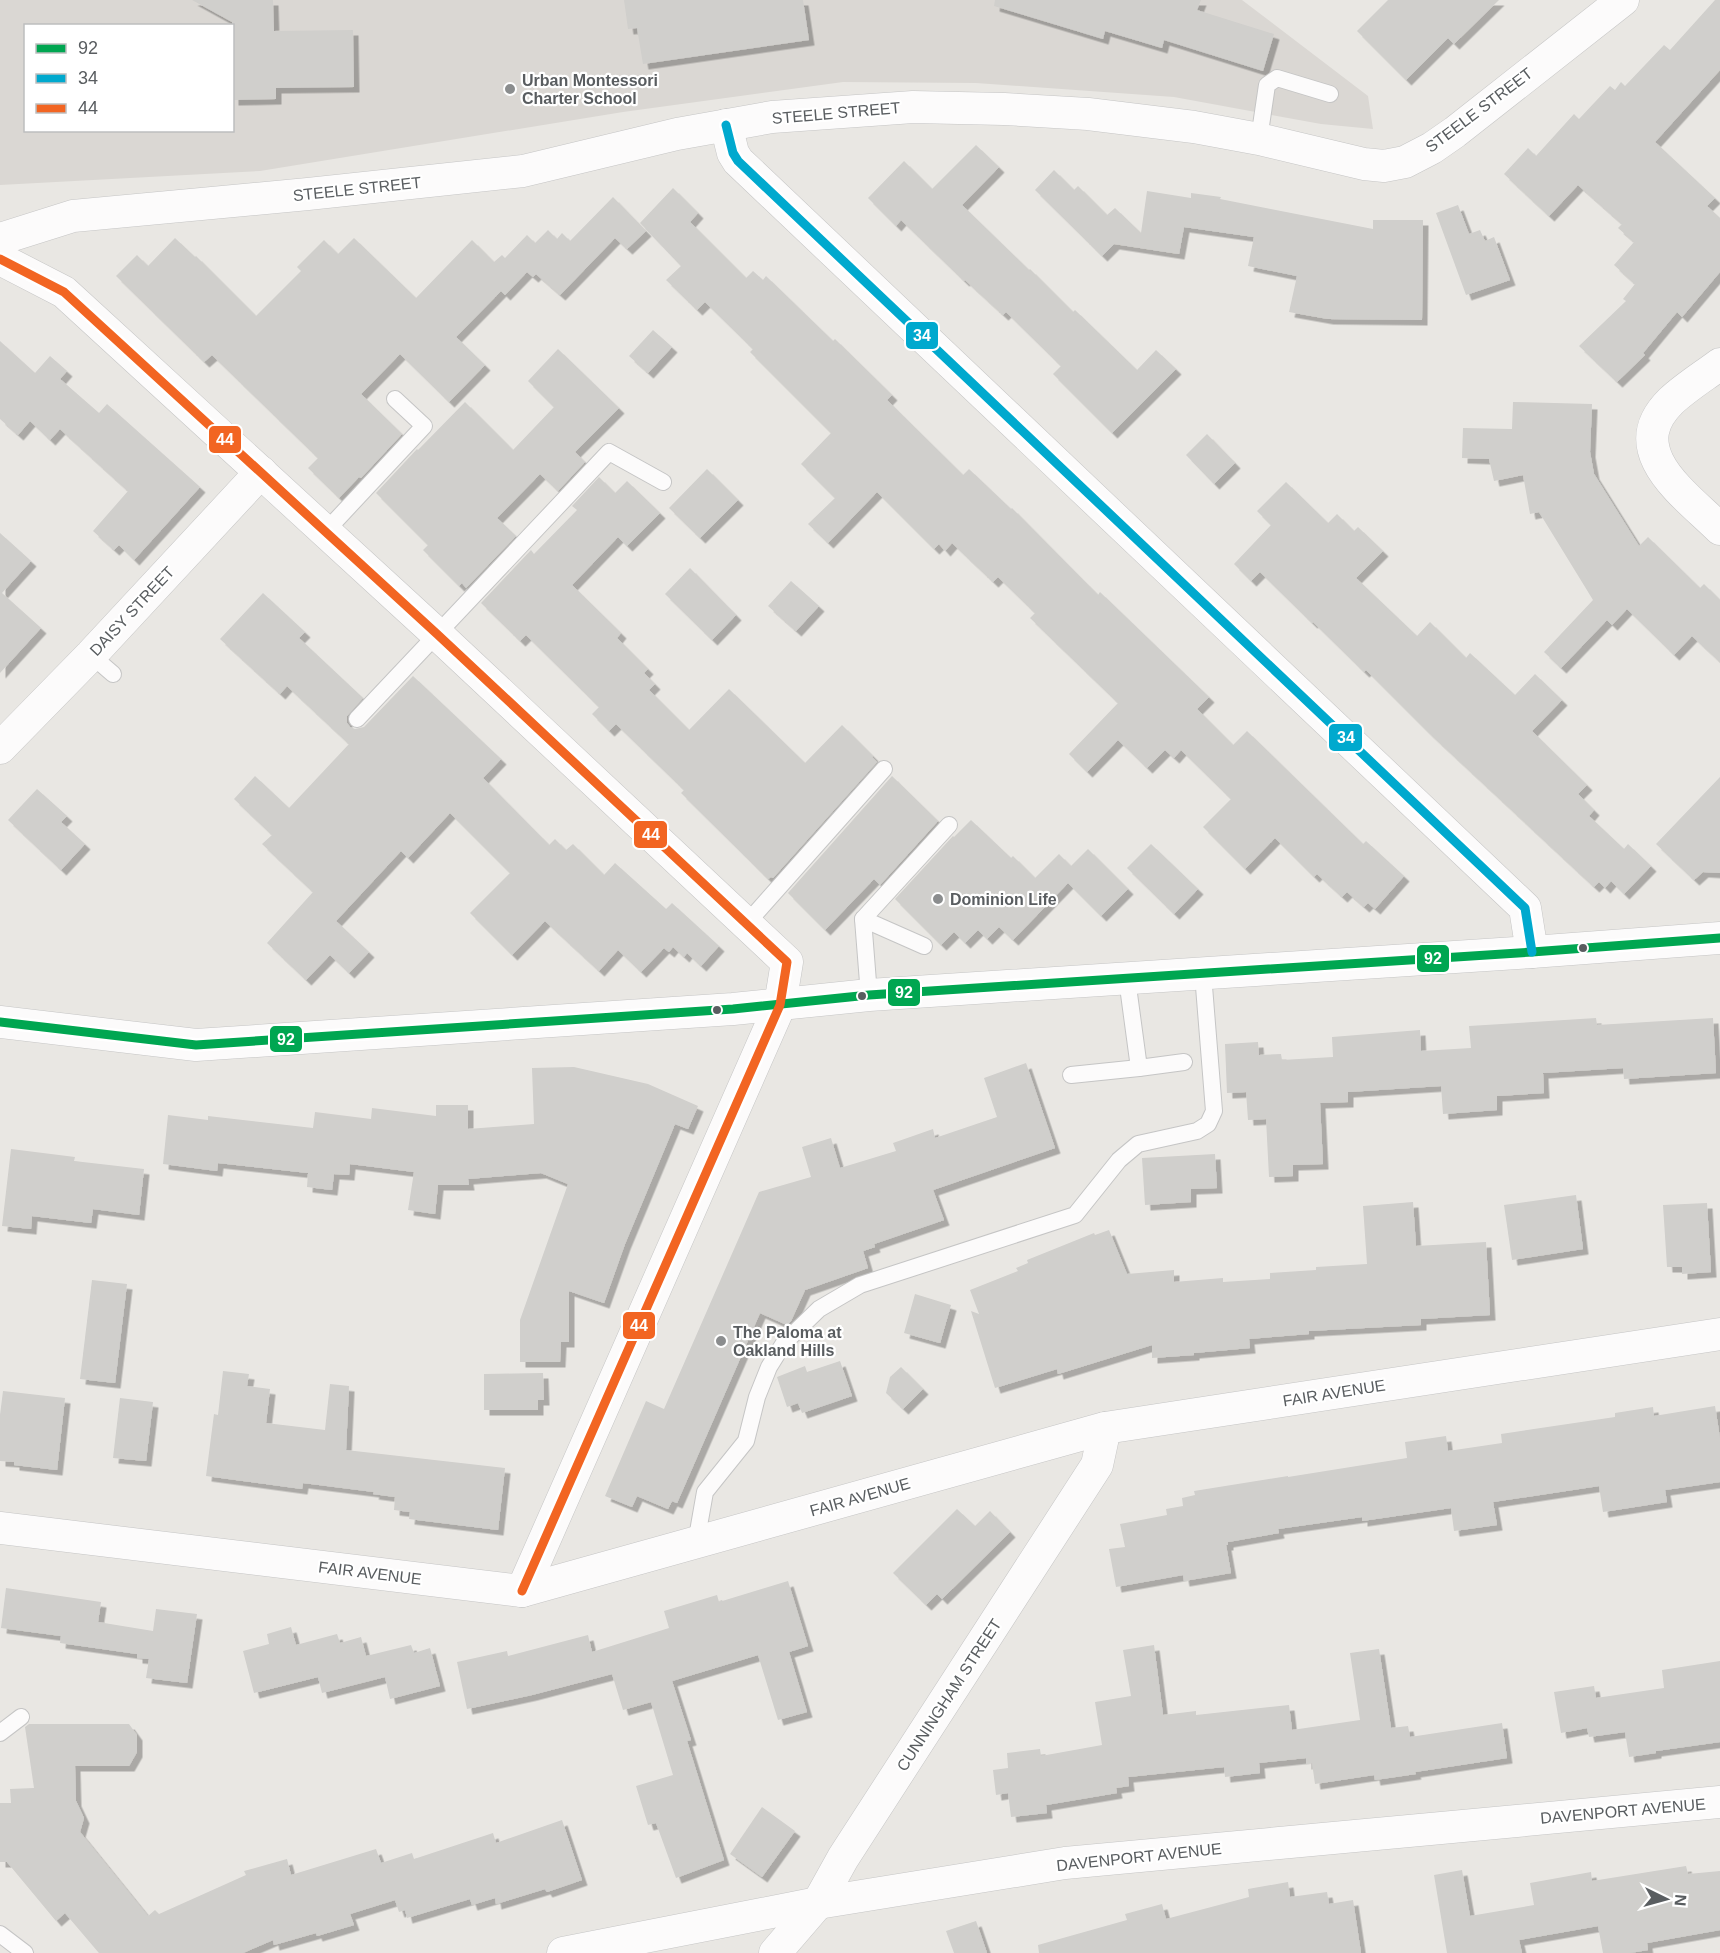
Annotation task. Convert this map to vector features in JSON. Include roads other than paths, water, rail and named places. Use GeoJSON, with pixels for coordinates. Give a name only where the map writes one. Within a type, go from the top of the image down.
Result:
{"type":"FeatureCollection","features":[{"type":"Feature","properties":{"kind":"street","name":"STEELE STREET"},"geometry":{"type":"LineString","coordinates":[[0,239],[73,216],[523,171],[677,134],[772,117],[913,107],[1088,114],[1182,125],[1259,139],[1364,164],[1384,166],[1405,162],[1432,148],[1623,0]]}},
{"type":"Feature","properties":{"kind":"street"},"geometry":{"type":"LineString","coordinates":[[726,125],[733,153],[738,161],[1525,908],[1532,952]]}},
{"type":"Feature","properties":{"kind":"street"},"geometry":{"type":"LineString","coordinates":[[0,259],[64,292],[437,634],[788,962],[780,1005],[522,1591]]}},
{"type":"Feature","properties":{"kind":"street"},"geometry":{"type":"LineString","coordinates":[[1720,364],[1671,401],[1660,415],[1653,433],[1655,456],[1665,475],[1720,529]]}},
{"type":"Feature","properties":{"kind":"street","name":"DAISY STREET"},"geometry":{"type":"LineString","coordinates":[[0,748],[102,664],[261,472]]}},
{"type":"Feature","properties":{"kind":"street"},"geometry":{"type":"LineString","coordinates":[[0,1022],[196,1045],[780,1005],[869,995],[1720,938]]}},
{"type":"Feature","properties":{"kind":"street","name":"FAIR AVENUE"},"geometry":{"type":"LineString","coordinates":[[0,1528],[522,1591],[1105,1428],[1720,1334]]}},
{"type":"Feature","properties":{"kind":"street","name":"CUNNINGHAM STREET"},"geometry":{"type":"LineString","coordinates":[[775,1953],[818,1903],[843,1858],[1097,1465],[1105,1428]]}},
{"type":"Feature","properties":{"kind":"street","name":"DAVENPORT AVENUE"},"geometry":{"type":"LineString","coordinates":[[563,1953],[818,1903],[1065,1863],[1720,1802]]}},
{"type":"Feature","properties":{"kind":"lane"},"geometry":{"type":"LineString","coordinates":[[1259,139],[1267,85],[1277,78],[1330,94]]}},
{"type":"Feature","properties":{"kind":"lane"},"geometry":{"type":"LineString","coordinates":[[325,532],[424,426],[395,399]]}},
{"type":"Feature","properties":{"kind":"lane"},"geometry":{"type":"LineString","coordinates":[[357,719],[609,452],[663,483]]}},
{"type":"Feature","properties":{"kind":"lane"},"geometry":{"type":"LineString","coordinates":[[747,922],[884,769]]}},
{"type":"Feature","properties":{"kind":"lane"},"geometry":{"type":"LineString","coordinates":[[869,995],[862,919],[949,825]]}},
{"type":"Feature","properties":{"kind":"lane"},"geometry":{"type":"LineString","coordinates":[[862,919],[924,946]]}},
{"type":"Feature","properties":{"kind":"lane"},"geometry":{"type":"LineString","coordinates":[[696,1543],[705,1492],[746,1441],[757,1397],[769,1367],[784,1343],[819,1310],[860,1285],[1075,1215],[1119,1160],[1138,1144],[1197,1131],[1208,1124],[1214,1111],[1203,974]]}},
{"type":"Feature","properties":{"kind":"lane"},"geometry":{"type":"LineString","coordinates":[[1127,979],[1139,1068]]}},
{"type":"Feature","properties":{"kind":"lane"},"geometry":{"type":"LineString","coordinates":[[1071,1075],[1184,1062]]}},
{"type":"Feature","properties":{"kind":"lane"},"geometry":{"type":"LineString","coordinates":[[0,1733],[21,1717]]}},
{"type":"Feature","properties":{"kind":"lane"},"geometry":{"type":"LineString","coordinates":[[0,1934],[25,1953]]}},
{"type":"Feature","properties":{"kind":"place","name":"Urban Montessori Charter School"},"geometry":{"type":"Point","coordinates":[510,89]}},
{"type":"Feature","properties":{"kind":"place","name":"Dominion Life"},"geometry":{"type":"Point","coordinates":[938,899]}},
{"type":"Feature","properties":{"kind":"place","name":"The Paloma at Oakland Hills"},"geometry":{"type":"Point","coordinates":[721,1341]}}]}
